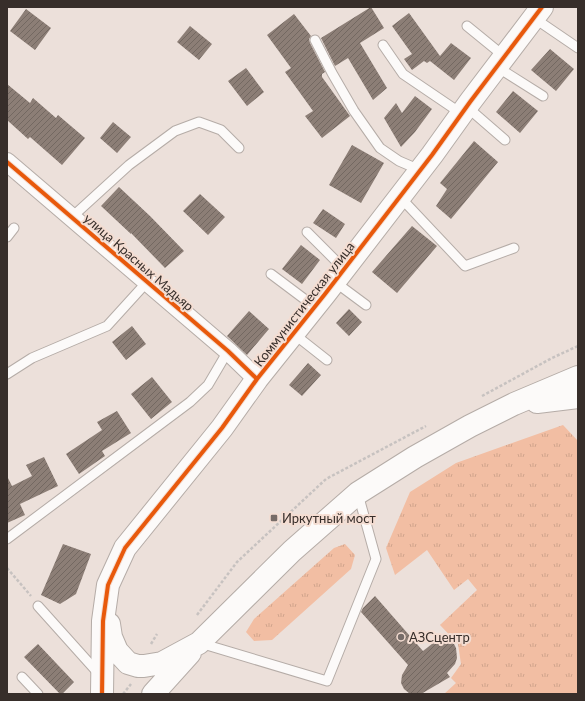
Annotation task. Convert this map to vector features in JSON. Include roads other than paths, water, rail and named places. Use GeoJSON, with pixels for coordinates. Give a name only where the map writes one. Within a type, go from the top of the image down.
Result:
{"type":"FeatureCollection","features":[{"type":"Feature","properties":{"kind":"street","name":"Коммунистическая улица"},"geometry":{"type":"LineString","coordinates":[[102,686],[102,621],[108,585],[126,548],[222,428],[257,379],[316,307],[421,170],[464,110],[538,13]]}},
{"type":"Feature","properties":{"kind":"street","name":"улица Красных Мадьяр"},"geometry":{"type":"LineString","coordinates":[[8,164],[228,351],[257,379]]}},
{"type":"Feature","properties":{"kind":"street"},"geometry":{"type":"LineString","coordinates":[[153,694],[199,643],[292,551],[358,493],[415,457],[470,426],[514,404],[578,377]]}},
{"type":"Feature","properties":{"kind":"street"},"geometry":{"type":"LineString","coordinates":[[514,404],[578,397]]}},
{"type":"Feature","properties":{"kind":"street"},"geometry":{"type":"LineString","coordinates":[[108,585],[108,623],[111,637],[117,651],[128,663],[138,666],[157,664],[199,643]]}},
{"type":"Feature","properties":{"kind":"lane"},"geometry":{"type":"LineString","coordinates":[[538,13],[578,48]]}},
{"type":"Feature","properties":{"kind":"lane"},"geometry":{"type":"LineString","coordinates":[[467,26],[501,62],[543,96]]}},
{"type":"Feature","properties":{"kind":"lane"},"geometry":{"type":"LineString","coordinates":[[315,40],[351,105],[380,148],[400,161],[421,170]]}},
{"type":"Feature","properties":{"kind":"lane"},"geometry":{"type":"LineString","coordinates":[[383,45],[403,74],[464,110],[505,140]]}},
{"type":"Feature","properties":{"kind":"lane"},"geometry":{"type":"LineString","coordinates":[[72,217],[129,165],[175,132],[199,122],[221,130],[239,148]]}},
{"type":"Feature","properties":{"kind":"lane"},"geometry":{"type":"LineString","coordinates":[[400,197],[465,266],[514,248]]}},
{"type":"Feature","properties":{"kind":"lane"},"geometry":{"type":"LineString","coordinates":[[7,237],[14,228]]}},
{"type":"Feature","properties":{"kind":"lane"},"geometry":{"type":"LineString","coordinates":[[307,232],[366,306]]}},
{"type":"Feature","properties":{"kind":"lane"},"geometry":{"type":"LineString","coordinates":[[271,274],[316,307]]}},
{"type":"Feature","properties":{"kind":"lane"},"geometry":{"type":"LineString","coordinates":[[7,374],[32,358],[107,326],[147,282]]}},
{"type":"Feature","properties":{"kind":"lane"},"geometry":{"type":"LineString","coordinates":[[294,334],[327,360]]}},
{"type":"Feature","properties":{"kind":"lane"},"geometry":{"type":"LineString","coordinates":[[7,539],[190,402],[208,385],[228,351]]}},
{"type":"Feature","properties":{"kind":"lane"},"geometry":{"type":"LineString","coordinates":[[199,643],[326,681],[376,559],[358,493]]}},
{"type":"Feature","properties":{"kind":"lane"},"geometry":{"type":"LineString","coordinates":[[37,603],[102,686]]}},
{"type":"Feature","properties":{"kind":"lane"},"geometry":{"type":"LineString","coordinates":[[22,677],[38,694]]}},
{"type":"Feature","properties":{"kind":"place","name":"Иркутный мост"},"geometry":{"type":"Point","coordinates":[274,518]}},
{"type":"Feature","properties":{"kind":"place","name":"АЗСцентр"},"geometry":{"type":"Point","coordinates":[401,637]}}]}
